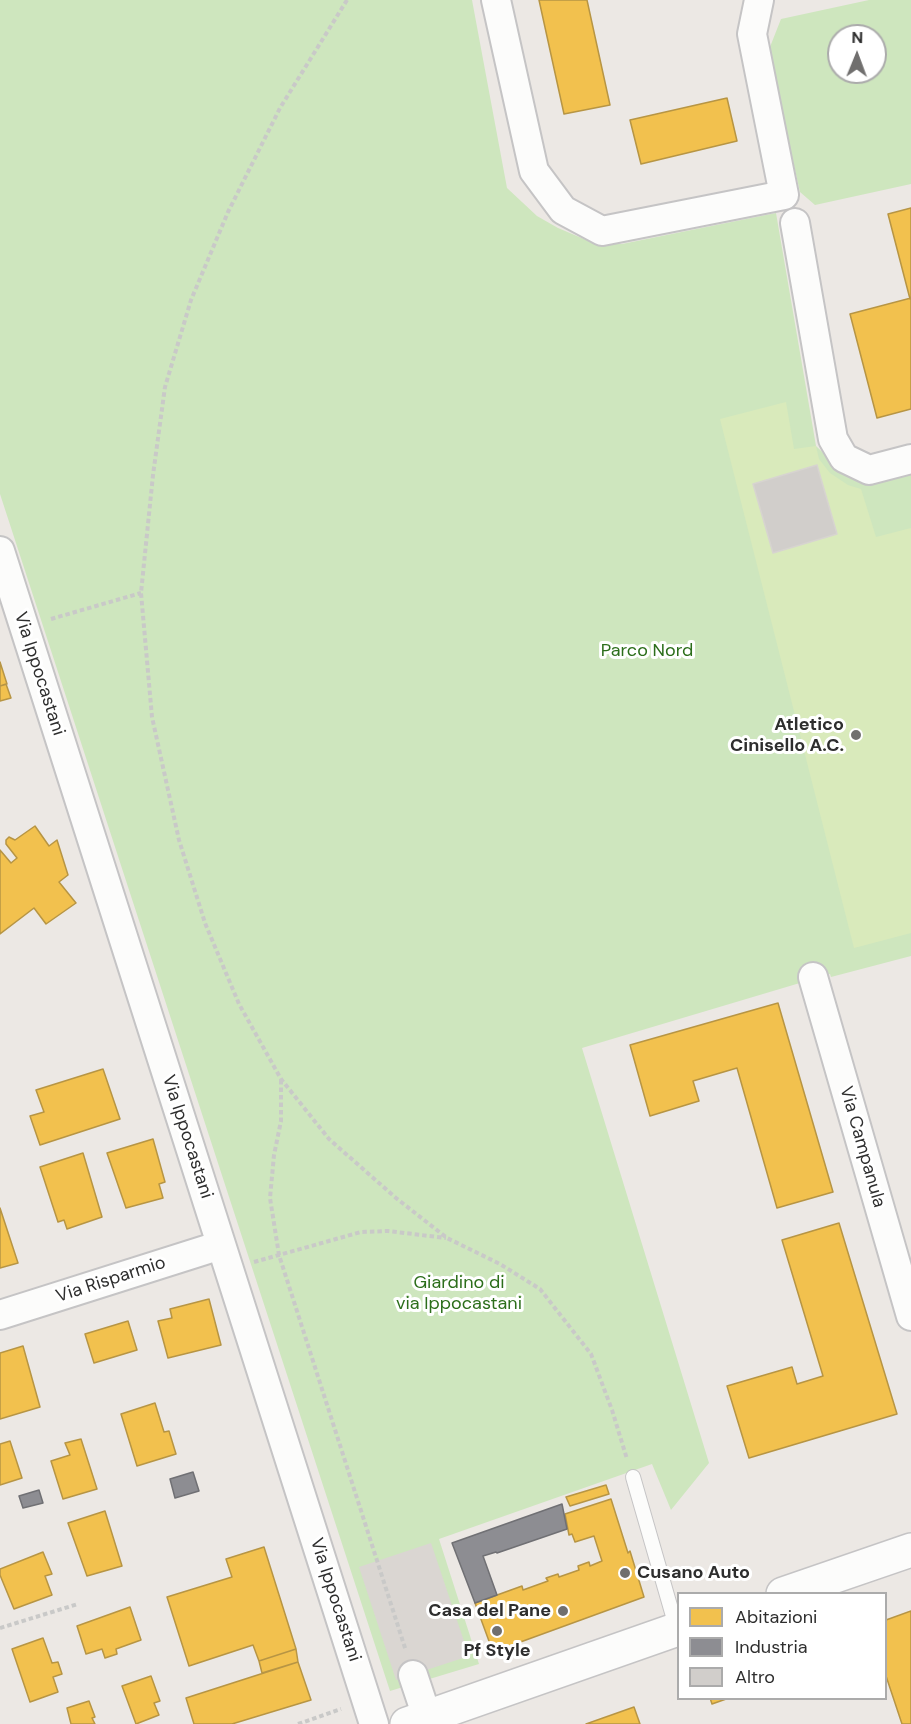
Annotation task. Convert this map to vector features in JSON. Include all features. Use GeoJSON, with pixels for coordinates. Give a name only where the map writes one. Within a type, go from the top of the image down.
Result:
{"type":"FeatureCollection","features":[{"type":"Feature","properties":{"kind":"street"},"geometry":{"type":"LineString","coordinates":[[496,0],[534,171],[563,210],[602,231],[784,195],[752,34],[759,0]]}},
{"type":"Feature","properties":{"kind":"street"},"geometry":{"type":"LineString","coordinates":[[795,223],[833,439],[844,459],[869,470],[911,459]]}},
{"type":"Feature","properties":{"kind":"street","name":"Via Ippocastani"},"geometry":{"type":"LineString","coordinates":[[0,551],[6,594],[24,628],[374,1724]]}},
{"type":"Feature","properties":{"kind":"street","name":"Via Campanula"},"geometry":{"type":"LineString","coordinates":[[813,977],[911,1316]]}},
{"type":"Feature","properties":{"kind":"street","name":"Via Risparmio"},"geometry":{"type":"LineString","coordinates":[[0,1315],[226,1257]]}},
{"type":"Feature","properties":{"kind":"street"},"geometry":{"type":"LineString","coordinates":[[786,1592],[911,1550]]}},
{"type":"Feature","properties":{"kind":"street"},"geometry":{"type":"LineString","coordinates":[[414,1674],[417,1720],[677,1629]]}},
{"type":"Feature","properties":{"kind":"lane"},"geometry":{"type":"LineString","coordinates":[[633,1477],[677,1626]]}},
{"type":"Feature","properties":{"kind":"path"},"geometry":{"type":"LineString","coordinates":[[347,0],[280,108],[228,212],[191,300],[165,387],[141,593],[152,717],[178,840],[205,923],[239,1004],[281,1079],[329,1139],[396,1198],[447,1238],[500,1264],[540,1289],[591,1354],[633,1477]]}},
{"type":"Feature","properties":{"kind":"path"},"geometry":{"type":"LineString","coordinates":[[24,628],[141,593]]}},
{"type":"Feature","properties":{"kind":"path"},"geometry":{"type":"LineString","coordinates":[[281,1079],[281,1121],[274,1155],[270,1198],[279,1255],[414,1674]]}},
{"type":"Feature","properties":{"kind":"path"},"geometry":{"type":"LineString","coordinates":[[226,1257],[279,1255],[361,1232],[388,1231],[447,1238]]}},
{"type":"Feature","properties":{"kind":"path"},"geometry":{"type":"LineString","coordinates":[[0,1628],[78,1604]]}},
{"type":"Feature","properties":{"kind":"green space","name":"Giardino di via Ippocastani"},"geometry":{"type":"Polygon","coordinates":[[[0,0],[472,0],[507,188],[537,216],[591,242],[622,244],[776,213],[816,446],[850,478],[867,483],[911,474],[911,956],[831,977],[830,974],[582,1048],[709,1463],[671,1510],[652,1464],[439,1539],[479,1664],[390,1691],[0,494],[0,0]]]}},
{"type":"Feature","properties":{"kind":"green space"},"geometry":{"type":"Polygon","coordinates":[[[869,0],[911,0],[911,184],[815,205],[800,192],[768,52],[781,19],[869,0]]]}},
{"type":"Feature","properties":{"kind":"green space","name":"Atletico Cinisello A.C."},"geometry":{"type":"Polygon","coordinates":[[[786,402],[794,449],[816,446],[819,459],[830,473],[848,485],[861,489],[876,537],[911,528],[911,933],[854,948],[720,419],[786,402]]]}},
{"type":"Feature","properties":{"kind":"shaded area"},"geometry":{"type":"Polygon","coordinates":[[[431,1543],[469,1656],[396,1680],[359,1567],[431,1543]]]}},
{"type":"Feature","properties":{"kind":"building: Abitazioni"},"geometry":{"type":"Polygon","coordinates":[[[539,0],[587,0],[610,105],[564,114],[539,0]]]}},
{"type":"Feature","properties":{"kind":"building: Abitazioni"},"geometry":{"type":"Polygon","coordinates":[[[727,98],[737,141],[641,164],[630,120],[727,98]]]}},
{"type":"Feature","properties":{"kind":"building: Abitazioni"},"geometry":{"type":"Polygon","coordinates":[[[911,208],[911,298],[910,299],[888,214],[911,208]]]}},
{"type":"Feature","properties":{"kind":"building: Abitazioni"},"geometry":{"type":"Polygon","coordinates":[[[911,298],[911,409],[877,418],[850,314],[911,298]]]}},
{"type":"Feature","properties":{"kind":"building: Abitazioni"},"geometry":{"type":"Polygon","coordinates":[[[0,662],[7,684],[0,686],[0,662]]]}},
{"type":"Feature","properties":{"kind":"building: Abitazioni"},"geometry":{"type":"Polygon","coordinates":[[[6,684],[11,698],[0,701],[0,686],[6,684]]]}},
{"type":"Feature","properties":{"kind":"building: Abitazioni"},"geometry":{"type":"Polygon","coordinates":[[[35,826],[49,846],[57,840],[68,875],[59,882],[76,903],[46,924],[34,908],[0,934],[0,850],[11,863],[17,858],[6,844],[6,840],[9,837],[15,840],[35,826]]]}},
{"type":"Feature","properties":{"kind":"building: Abitazioni"},"geometry":{"type":"Polygon","coordinates":[[[778,1003],[833,1192],[777,1208],[737,1068],[693,1081],[699,1101],[650,1116],[630,1045],[778,1003]]]}},
{"type":"Feature","properties":{"kind":"building: Abitazioni"},"geometry":{"type":"Polygon","coordinates":[[[103,1069],[120,1119],[40,1145],[30,1116],[44,1112],[36,1090],[103,1069]]]}},
{"type":"Feature","properties":{"kind":"building: Abitazioni"},"geometry":{"type":"Polygon","coordinates":[[[153,1139],[165,1182],[159,1184],[163,1198],[126,1208],[107,1153],[153,1139]]]}},
{"type":"Feature","properties":{"kind":"building: Abitazioni"},"geometry":{"type":"Polygon","coordinates":[[[83,1153],[102,1217],[67,1229],[64,1220],[58,1222],[40,1167],[83,1153]]]}},
{"type":"Feature","properties":{"kind":"building: Abitazioni"},"geometry":{"type":"Polygon","coordinates":[[[0,1208],[18,1263],[0,1268],[0,1208]]]}},
{"type":"Feature","properties":{"kind":"building: Abitazioni"},"geometry":{"type":"Polygon","coordinates":[[[839,1223],[897,1414],[749,1458],[727,1386],[792,1367],[797,1384],[823,1376],[782,1240],[839,1223]]]}},
{"type":"Feature","properties":{"kind":"building: Abitazioni"},"geometry":{"type":"Polygon","coordinates":[[[209,1299],[221,1345],[168,1358],[158,1321],[172,1318],[170,1309],[209,1299]]]}},
{"type":"Feature","properties":{"kind":"building: Abitazioni"},"geometry":{"type":"Polygon","coordinates":[[[128,1321],[137,1350],[94,1363],[85,1334],[128,1321]]]}},
{"type":"Feature","properties":{"kind":"building: Abitazioni"},"geometry":{"type":"Polygon","coordinates":[[[23,1346],[40,1407],[0,1419],[0,1353],[23,1346]]]}},
{"type":"Feature","properties":{"kind":"building: Abitazioni"},"geometry":{"type":"Polygon","coordinates":[[[155,1403],[164,1432],[169,1431],[176,1454],[137,1466],[121,1414],[155,1403]]]}},
{"type":"Feature","properties":{"kind":"building: Abitazioni"},"geometry":{"type":"Polygon","coordinates":[[[81,1439],[97,1489],[63,1499],[51,1461],[70,1455],[65,1443],[81,1439]]]}},
{"type":"Feature","properties":{"kind":"building: Abitazioni"},"geometry":{"type":"Polygon","coordinates":[[[10,1441],[22,1478],[0,1485],[0,1444],[10,1441]]]}},
{"type":"Feature","properties":{"kind":"building: Abitazioni"},"geometry":{"type":"Polygon","coordinates":[[[606,1485],[609,1494],[570,1506],[566,1497],[606,1485]]]}},
{"type":"Feature","properties":{"kind":"building: Abitazioni"},"geometry":{"type":"Polygon","coordinates":[[[611,1499],[644,1597],[493,1652],[475,1603],[522,1586],[523,1590],[548,1581],[546,1578],[558,1574],[559,1577],[579,1570],[578,1566],[589,1562],[590,1566],[602,1561],[594,1536],[575,1542],[572,1534],[569,1535],[565,1514],[611,1499]]]}},
{"type":"Feature","properties":{"kind":"building: Abitazioni"},"geometry":{"type":"Polygon","coordinates":[[[105,1511],[122,1566],[87,1576],[68,1523],[105,1511]]]}},
{"type":"Feature","properties":{"kind":"building: Abitazioni"},"geometry":{"type":"Polygon","coordinates":[[[264,1547],[296,1649],[259,1661],[253,1645],[189,1666],[167,1597],[232,1577],[226,1559],[264,1547]]]}},
{"type":"Feature","properties":{"kind":"building: Abitazioni"},"geometry":{"type":"Polygon","coordinates":[[[43,1552],[52,1574],[45,1576],[52,1595],[14,1609],[0,1575],[0,1569],[43,1552]]]}},
{"type":"Feature","properties":{"kind":"building: Abitazioni"},"geometry":{"type":"Polygon","coordinates":[[[130,1607],[141,1640],[116,1649],[117,1654],[105,1658],[102,1649],[86,1654],[77,1626],[130,1607]]]}},
{"type":"Feature","properties":{"kind":"building: Abitazioni"},"geometry":{"type":"Polygon","coordinates":[[[911,1611],[911,1724],[902,1724],[887,1679],[887,1620],[911,1611]]]}},
{"type":"Feature","properties":{"kind":"building: Abitazioni"},"geometry":{"type":"Polygon","coordinates":[[[43,1638],[52,1663],[58,1662],[62,1674],[53,1677],[58,1692],[30,1702],[12,1649],[43,1638]]]}},
{"type":"Feature","properties":{"kind":"building: Abitazioni"},"geometry":{"type":"Polygon","coordinates":[[[296,1649],[298,1662],[262,1673],[259,1661],[296,1649]]]}},
{"type":"Feature","properties":{"kind":"building: Abitazioni"},"geometry":{"type":"Polygon","coordinates":[[[298,1662],[311,1700],[232,1724],[194,1724],[186,1698],[298,1662]]]}},
{"type":"Feature","properties":{"kind":"building: Abitazioni"},"geometry":{"type":"Polygon","coordinates":[[[151,1676],[160,1701],[154,1703],[159,1715],[136,1724],[122,1686],[151,1676]]]}},
{"type":"Feature","properties":{"kind":"building: Abitazioni"},"geometry":{"type":"Polygon","coordinates":[[[711,1700],[723,1700],[712,1704],[711,1700]]]}},
{"type":"Feature","properties":{"kind":"building: Abitazioni"},"geometry":{"type":"Polygon","coordinates":[[[89,1701],[95,1724],[71,1724],[67,1708],[89,1701]]]}},
{"type":"Feature","properties":{"kind":"building: Abitazioni"},"geometry":{"type":"Polygon","coordinates":[[[634,1707],[640,1724],[586,1724],[634,1707]]]}},
{"type":"Feature","properties":{"kind":"building: Industria"},"geometry":{"type":"Polygon","coordinates":[[[193,1472],[199,1491],[175,1498],[170,1479],[193,1472]]]}},
{"type":"Feature","properties":{"kind":"building: Industria"},"geometry":{"type":"Polygon","coordinates":[[[39,1490],[43,1503],[23,1508],[19,1496],[39,1490]]]}},
{"type":"Feature","properties":{"kind":"building: Industria"},"geometry":{"type":"Polygon","coordinates":[[[562,1504],[567,1529],[483,1556],[497,1595],[475,1603],[452,1543],[562,1504]]]}},
{"type":"Feature","properties":{"kind":"building: Altro"},"geometry":{"type":"Polygon","coordinates":[[[817,465],[837,534],[773,553],[753,484],[817,465]]]}},
{"type":"Feature","properties":{"kind":"place","name":"Atletico Cinisello A.C."},"geometry":{"type":"Point","coordinates":[856,735]}},
{"type":"Feature","properties":{"kind":"place","name":"Cusano Auto"},"geometry":{"type":"Point","coordinates":[625,1573]}},
{"type":"Feature","properties":{"kind":"place","name":"Casa del Pane"},"geometry":{"type":"Point","coordinates":[563,1611]}},
{"type":"Feature","properties":{"kind":"place","name":"Pf Style"},"geometry":{"type":"Point","coordinates":[497,1631]}},
{"type":"Feature","properties":{"kind":"park label","name":"Parco Nord"},"geometry":{"type":"Point","coordinates":[647,651]}}]}
